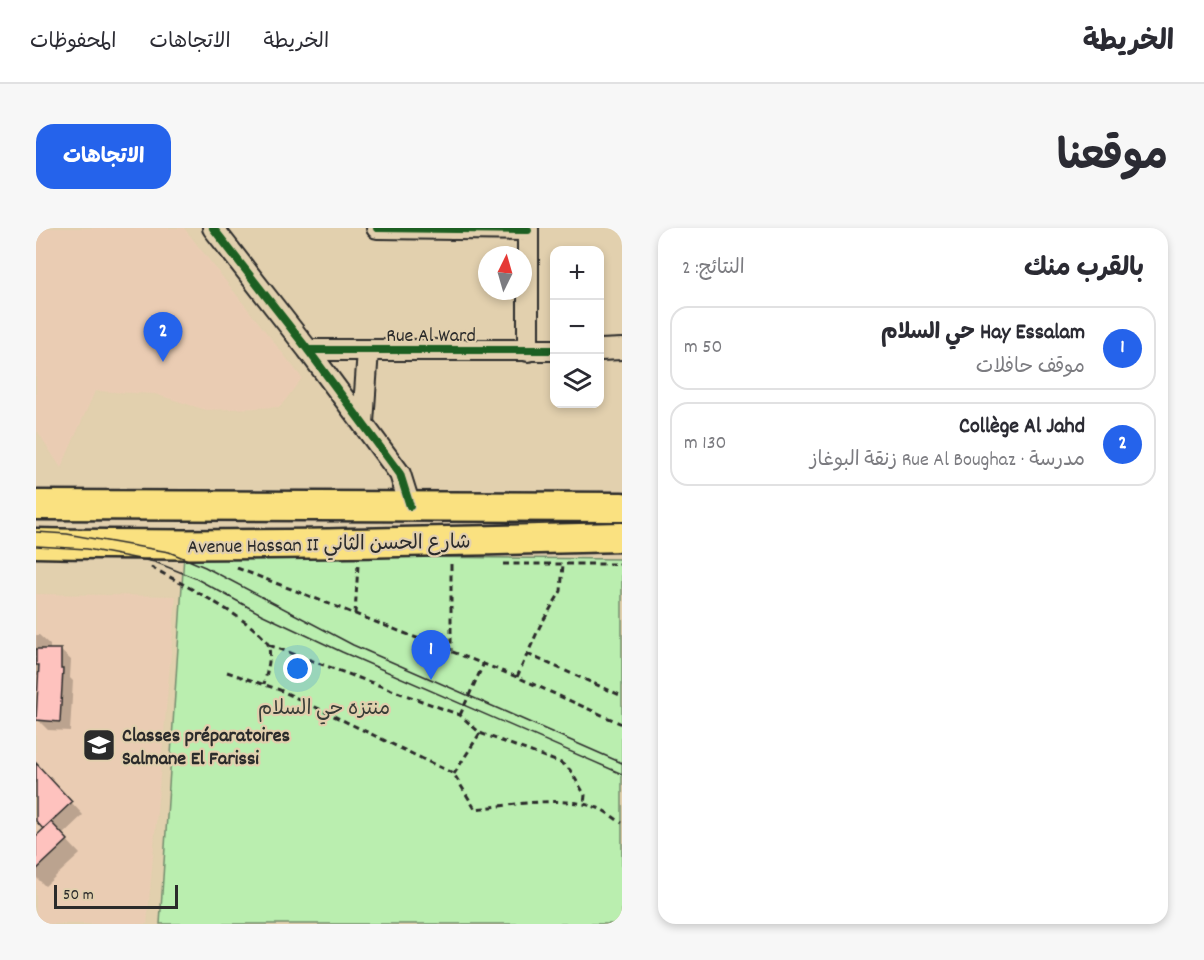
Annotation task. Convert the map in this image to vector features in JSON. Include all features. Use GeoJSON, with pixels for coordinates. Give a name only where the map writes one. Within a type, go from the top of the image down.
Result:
{"type":"FeatureCollection","features":[{"type":"Feature","properties":{"kind":"highway","name":"Avenue Hassan II شارع الحسن الثاني"},"geometry":{"type":"LineString","coordinates":[[36,505],[622,507]]}},
{"type":"Feature","properties":{"kind":"highway","name":"Avenue Hassan II شارع الحسن الثاني"},"geometry":{"type":"LineString","coordinates":[[36,543],[136,545],[622,537]]}},
{"type":"Feature","properties":{"kind":"street"},"geometry":{"type":"LineString","coordinates":[[213,228],[400,474],[410,506]]}},
{"type":"Feature","properties":{"kind":"street"},"geometry":{"type":"LineString","coordinates":[[377,228],[528,229],[528,351]]}},
{"type":"Feature","properties":{"kind":"street","name":"Rue Al Ward"},"geometry":{"type":"LineString","coordinates":[[308,350],[550,350]]}},
{"type":"Feature","properties":{"kind":"street"},"geometry":{"type":"LineString","coordinates":[[363,423],[368,350]]}},
{"type":"Feature","properties":{"kind":"street"},"geometry":{"type":"LineString","coordinates":[[604,350],[622,350]]}},
{"type":"Feature","properties":{"kind":"path"},"geometry":{"type":"LineString","coordinates":[[517,677],[540,626],[561,591],[562,539]]}},
{"type":"Feature","properties":{"kind":"path"},"geometry":{"type":"LineString","coordinates":[[355,614],[358,564]]}},
{"type":"Feature","properties":{"kind":"path"},"geometry":{"type":"LineString","coordinates":[[451,564],[451,651]]}},
{"type":"Feature","properties":{"kind":"path"},"geometry":{"type":"LineString","coordinates":[[148,566],[204,596],[255,629],[269,645],[460,715],[480,733],[561,763],[570,770],[585,795],[584,805]]}},
{"type":"Feature","properties":{"kind":"path"},"geometry":{"type":"LineString","coordinates":[[237,568],[517,677],[622,724]]}},
{"type":"Feature","properties":{"kind":"path"},"geometry":{"type":"LineString","coordinates":[[264,684],[269,660],[269,645]]}},
{"type":"Feature","properties":{"kind":"path"},"geometry":{"type":"LineString","coordinates":[[527,654],[622,696]]}},
{"type":"Feature","properties":{"kind":"path"},"geometry":{"type":"LineString","coordinates":[[460,715],[484,664]]}},
{"type":"Feature","properties":{"kind":"path"},"geometry":{"type":"LineString","coordinates":[[227,672],[264,684],[454,774],[475,809],[550,802],[584,805],[599,808],[622,823]]}},
{"type":"Feature","properties":{"kind":"path"},"geometry":{"type":"LineString","coordinates":[[454,774],[480,733]]}},
{"type":"Feature","properties":{"kind":"shaded area"},"geometry":{"type":"Polygon","coordinates":[[[36,228],[184,228],[302,378],[280,407],[206,410],[155,394],[95,391],[61,468],[36,429],[36,228]]]}},
{"type":"Feature","properties":{"kind":"shaded area","name":"Classes préparatoires Salmane El Farissi"},"geometry":{"type":"Polygon","coordinates":[[[36,594],[176,596],[147,924],[36,924],[36,594]]]}},
{"type":"Feature","properties":{"kind":"green space","name":"منتزه حي السلام"},"geometry":{"type":"Polygon","coordinates":[[[184,555],[622,559],[622,924],[160,924],[184,555]]]}},
{"type":"Feature","properties":{"kind":"building"},"geometry":{"type":"Polygon","coordinates":[[[36,649],[61,649],[61,669],[63,669],[60,722],[36,720],[39,665],[36,665],[36,649]]]}},
{"type":"Feature","properties":{"kind":"building"},"geometry":{"type":"Polygon","coordinates":[[[36,763],[72,802],[43,829],[36,821],[36,763]]]}},
{"type":"Feature","properties":{"kind":"building"},"geometry":{"type":"Polygon","coordinates":[[[51,822],[68,840],[36,870],[36,836],[51,822]]]}},
{"type":"Feature","properties":{"kind":"tram line"},"geometry":{"type":"LineString","coordinates":[[36,532],[67,534],[169,552],[205,567],[353,645],[622,763]]}},
{"type":"Feature","properties":{"kind":"tram line"},"geometry":{"type":"LineString","coordinates":[[36,546],[87,549],[155,562],[195,578],[261,614],[342,652],[622,774]]}},
{"type":"Feature","properties":{"kind":"cycle path"},"geometry":{"type":"LineString","coordinates":[[213,228],[400,474],[410,506]]}},
{"type":"Feature","properties":{"kind":"cycle path"},"geometry":{"type":"LineString","coordinates":[[377,228],[528,230]]}},
{"type":"Feature","properties":{"kind":"cycle path"},"geometry":{"type":"LineString","coordinates":[[308,350],[550,350]]}},
{"type":"Feature","properties":{"kind":"place","name":"Collège Al Jahd"},"geometry":{"type":"Point","coordinates":[163,362]}},
{"type":"Feature","properties":{"kind":"place","name":"Hay Essalam حي السلام"},"geometry":{"type":"Point","coordinates":[431,680]}},
{"type":"Feature","properties":{"kind":"place","name":"Classes préparatoires Salmane El Farissi"},"geometry":{"type":"Point","coordinates":[99,745]}}]}
